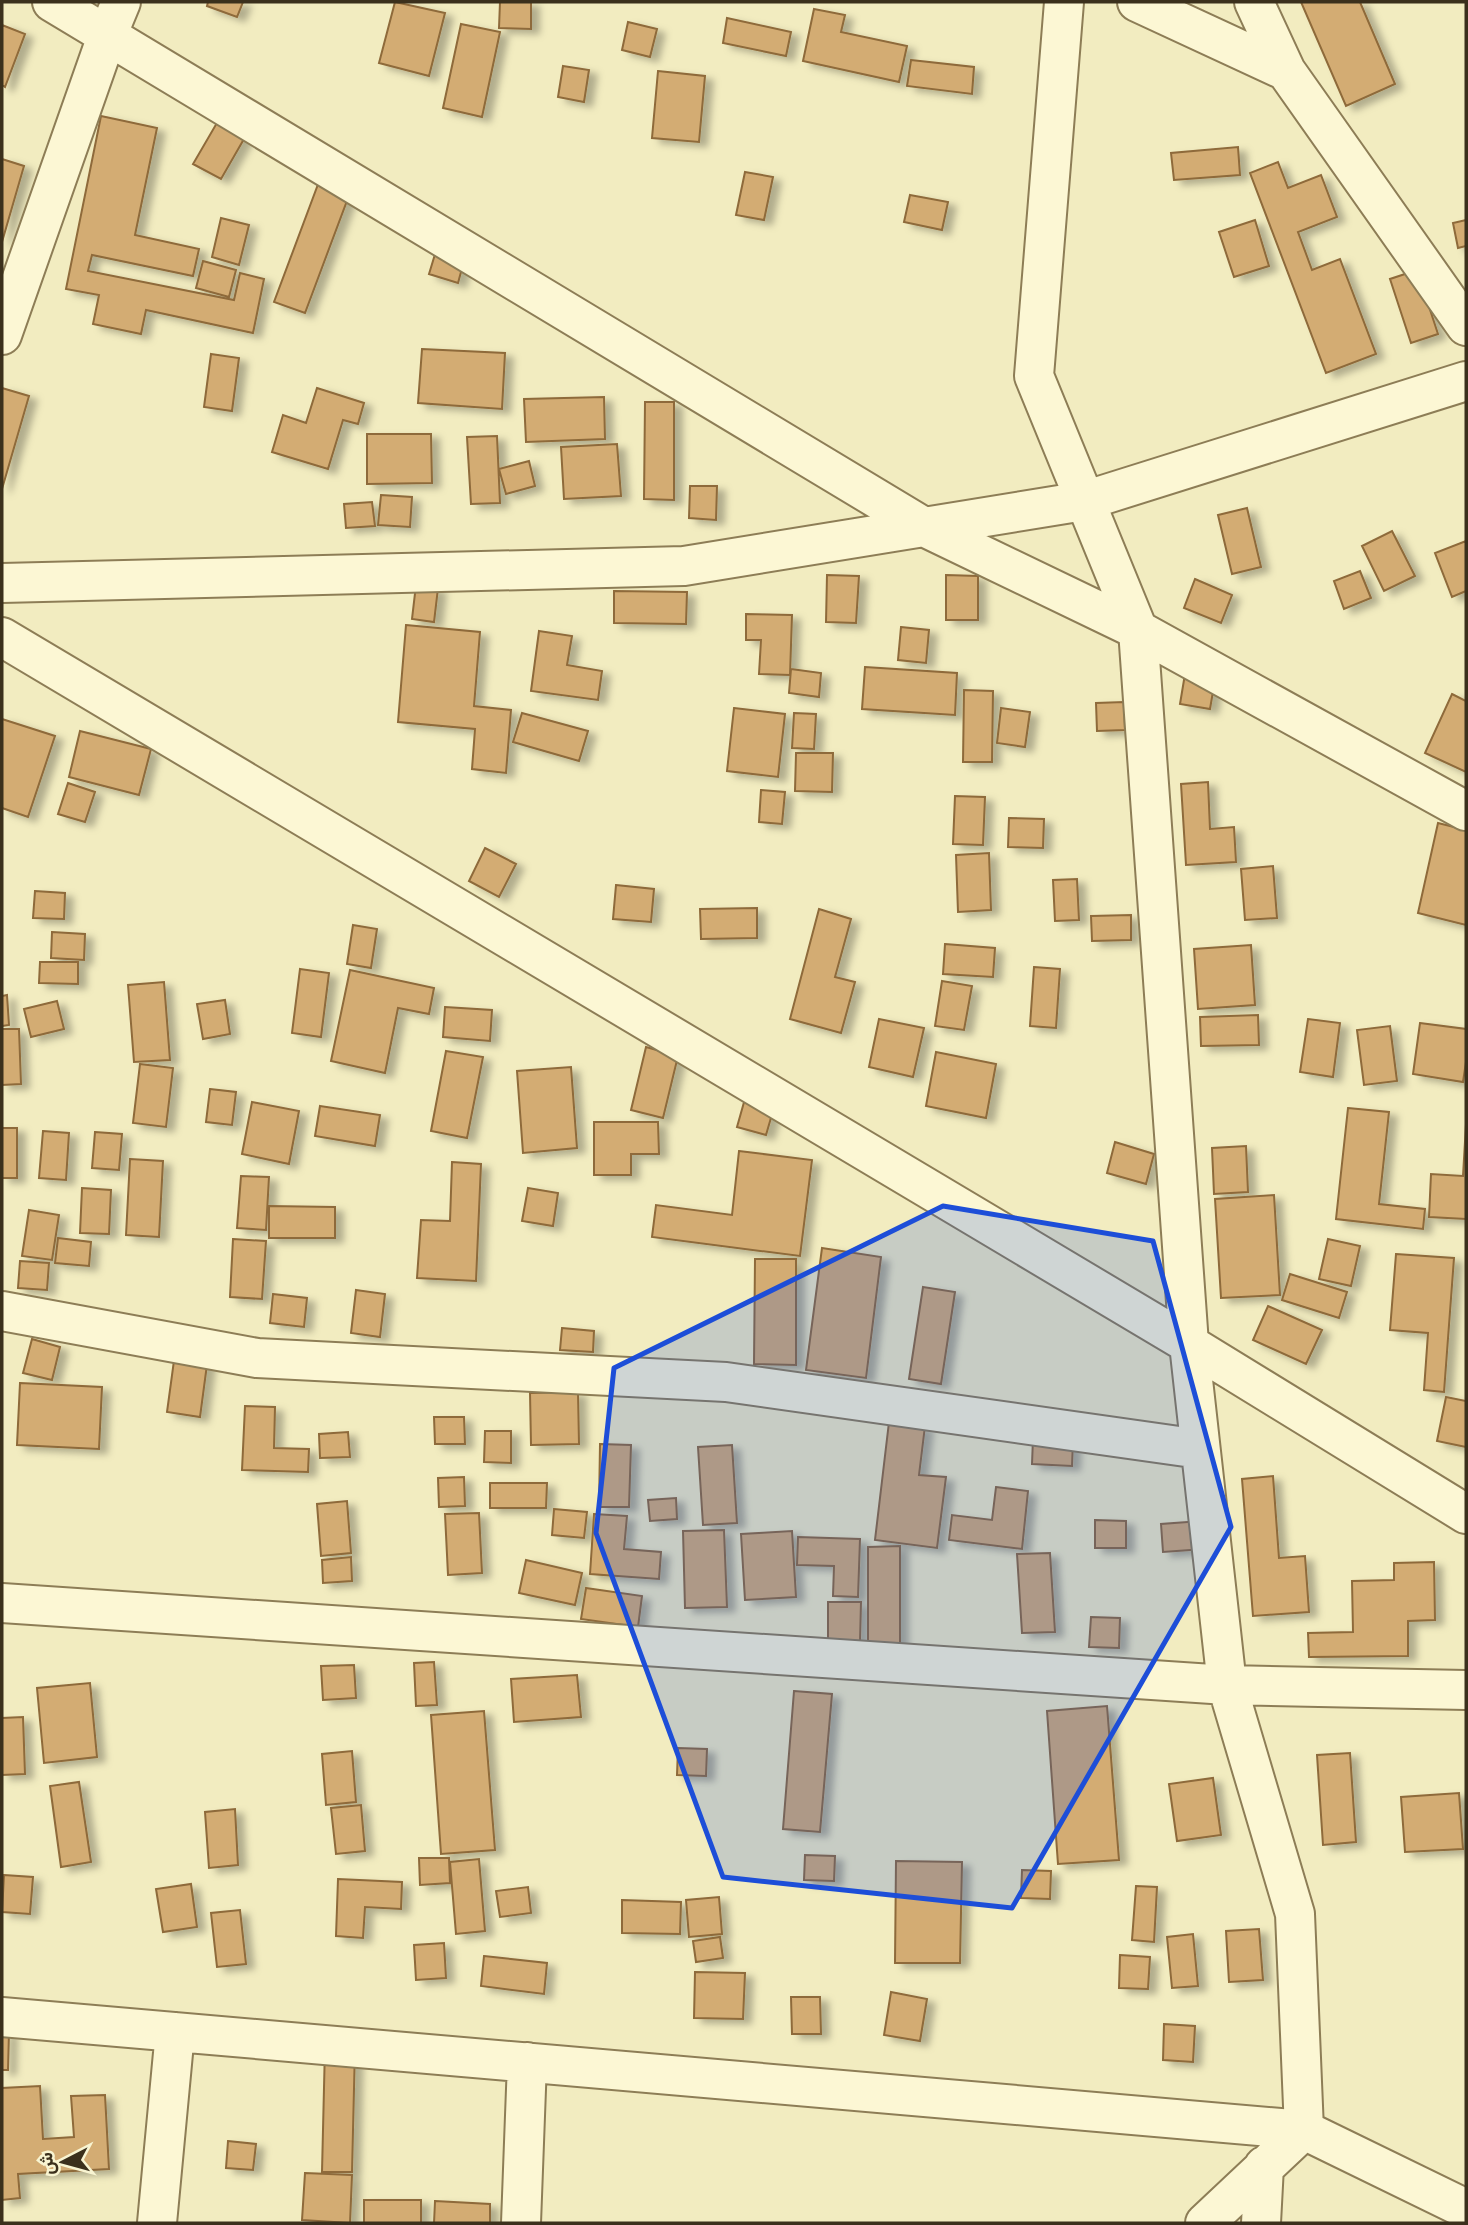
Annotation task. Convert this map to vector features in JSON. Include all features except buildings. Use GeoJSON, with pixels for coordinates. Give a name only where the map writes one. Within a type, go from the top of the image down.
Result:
{"type":"FeatureCollection","features":[{"type":"Feature","properties":{"kind":"street"},"geometry":{"type":"LineString","coordinates":[[52,2],[114,19],[924,527],[1138,630],[1466,811]]}},
{"type":"Feature","properties":{"kind":"street"},"geometry":{"type":"LineString","coordinates":[[1064,2],[1034,376],[1138,630],[1189,1344],[1200,1449],[1227,1685],[1294,1914],[1304,2130]]}},
{"type":"Feature","properties":{"kind":"street"},"geometry":{"type":"LineString","coordinates":[[1137,2],[1286,71]]}},
{"type":"Feature","properties":{"kind":"street"},"geometry":{"type":"LineString","coordinates":[[1254,2],[1286,71],[1466,326]]}},
{"type":"Feature","properties":{"kind":"street"},"geometry":{"type":"LineString","coordinates":[[2,335],[114,19]]}},
{"type":"Feature","properties":{"kind":"street"},"geometry":{"type":"LineString","coordinates":[[2,583],[684,566],[1084,501],[1466,381]]}},
{"type":"Feature","properties":{"kind":"street"},"geometry":{"type":"LineString","coordinates":[[2,637],[1189,1344],[1466,1514]]}},
{"type":"Feature","properties":{"kind":"street"},"geometry":{"type":"LineString","coordinates":[[2,1311],[257,1359],[726,1382],[1200,1449]]}},
{"type":"Feature","properties":{"kind":"street"},"geometry":{"type":"LineString","coordinates":[[2,1603],[1227,1685],[1466,1690]]}},
{"type":"Feature","properties":{"kind":"street"},"geometry":{"type":"LineString","coordinates":[[2,2017],[1304,2130],[1466,2209]]}},
{"type":"Feature","properties":{"kind":"street"},"geometry":{"type":"LineString","coordinates":[[156,2223],[175,2032]]}},
{"type":"Feature","properties":{"kind":"street"},"geometry":{"type":"LineString","coordinates":[[521,2223],[527,2062]]}},
{"type":"Feature","properties":{"kind":"street"},"geometry":{"type":"LineString","coordinates":[[1205,2223],[1304,2130]]}},
{"type":"Feature","properties":{"kind":"street"},"geometry":{"type":"LineString","coordinates":[[1261,2223],[1264,2166]]}},
{"type":"Feature","properties":{"kind":"highlighted area"},"geometry":{"type":"Polygon","coordinates":[[[943,1206],[1153,1241],[1231,1527],[1012,1908],[723,1877],[596,1533],[614,1368],[943,1206]]]}}]}
